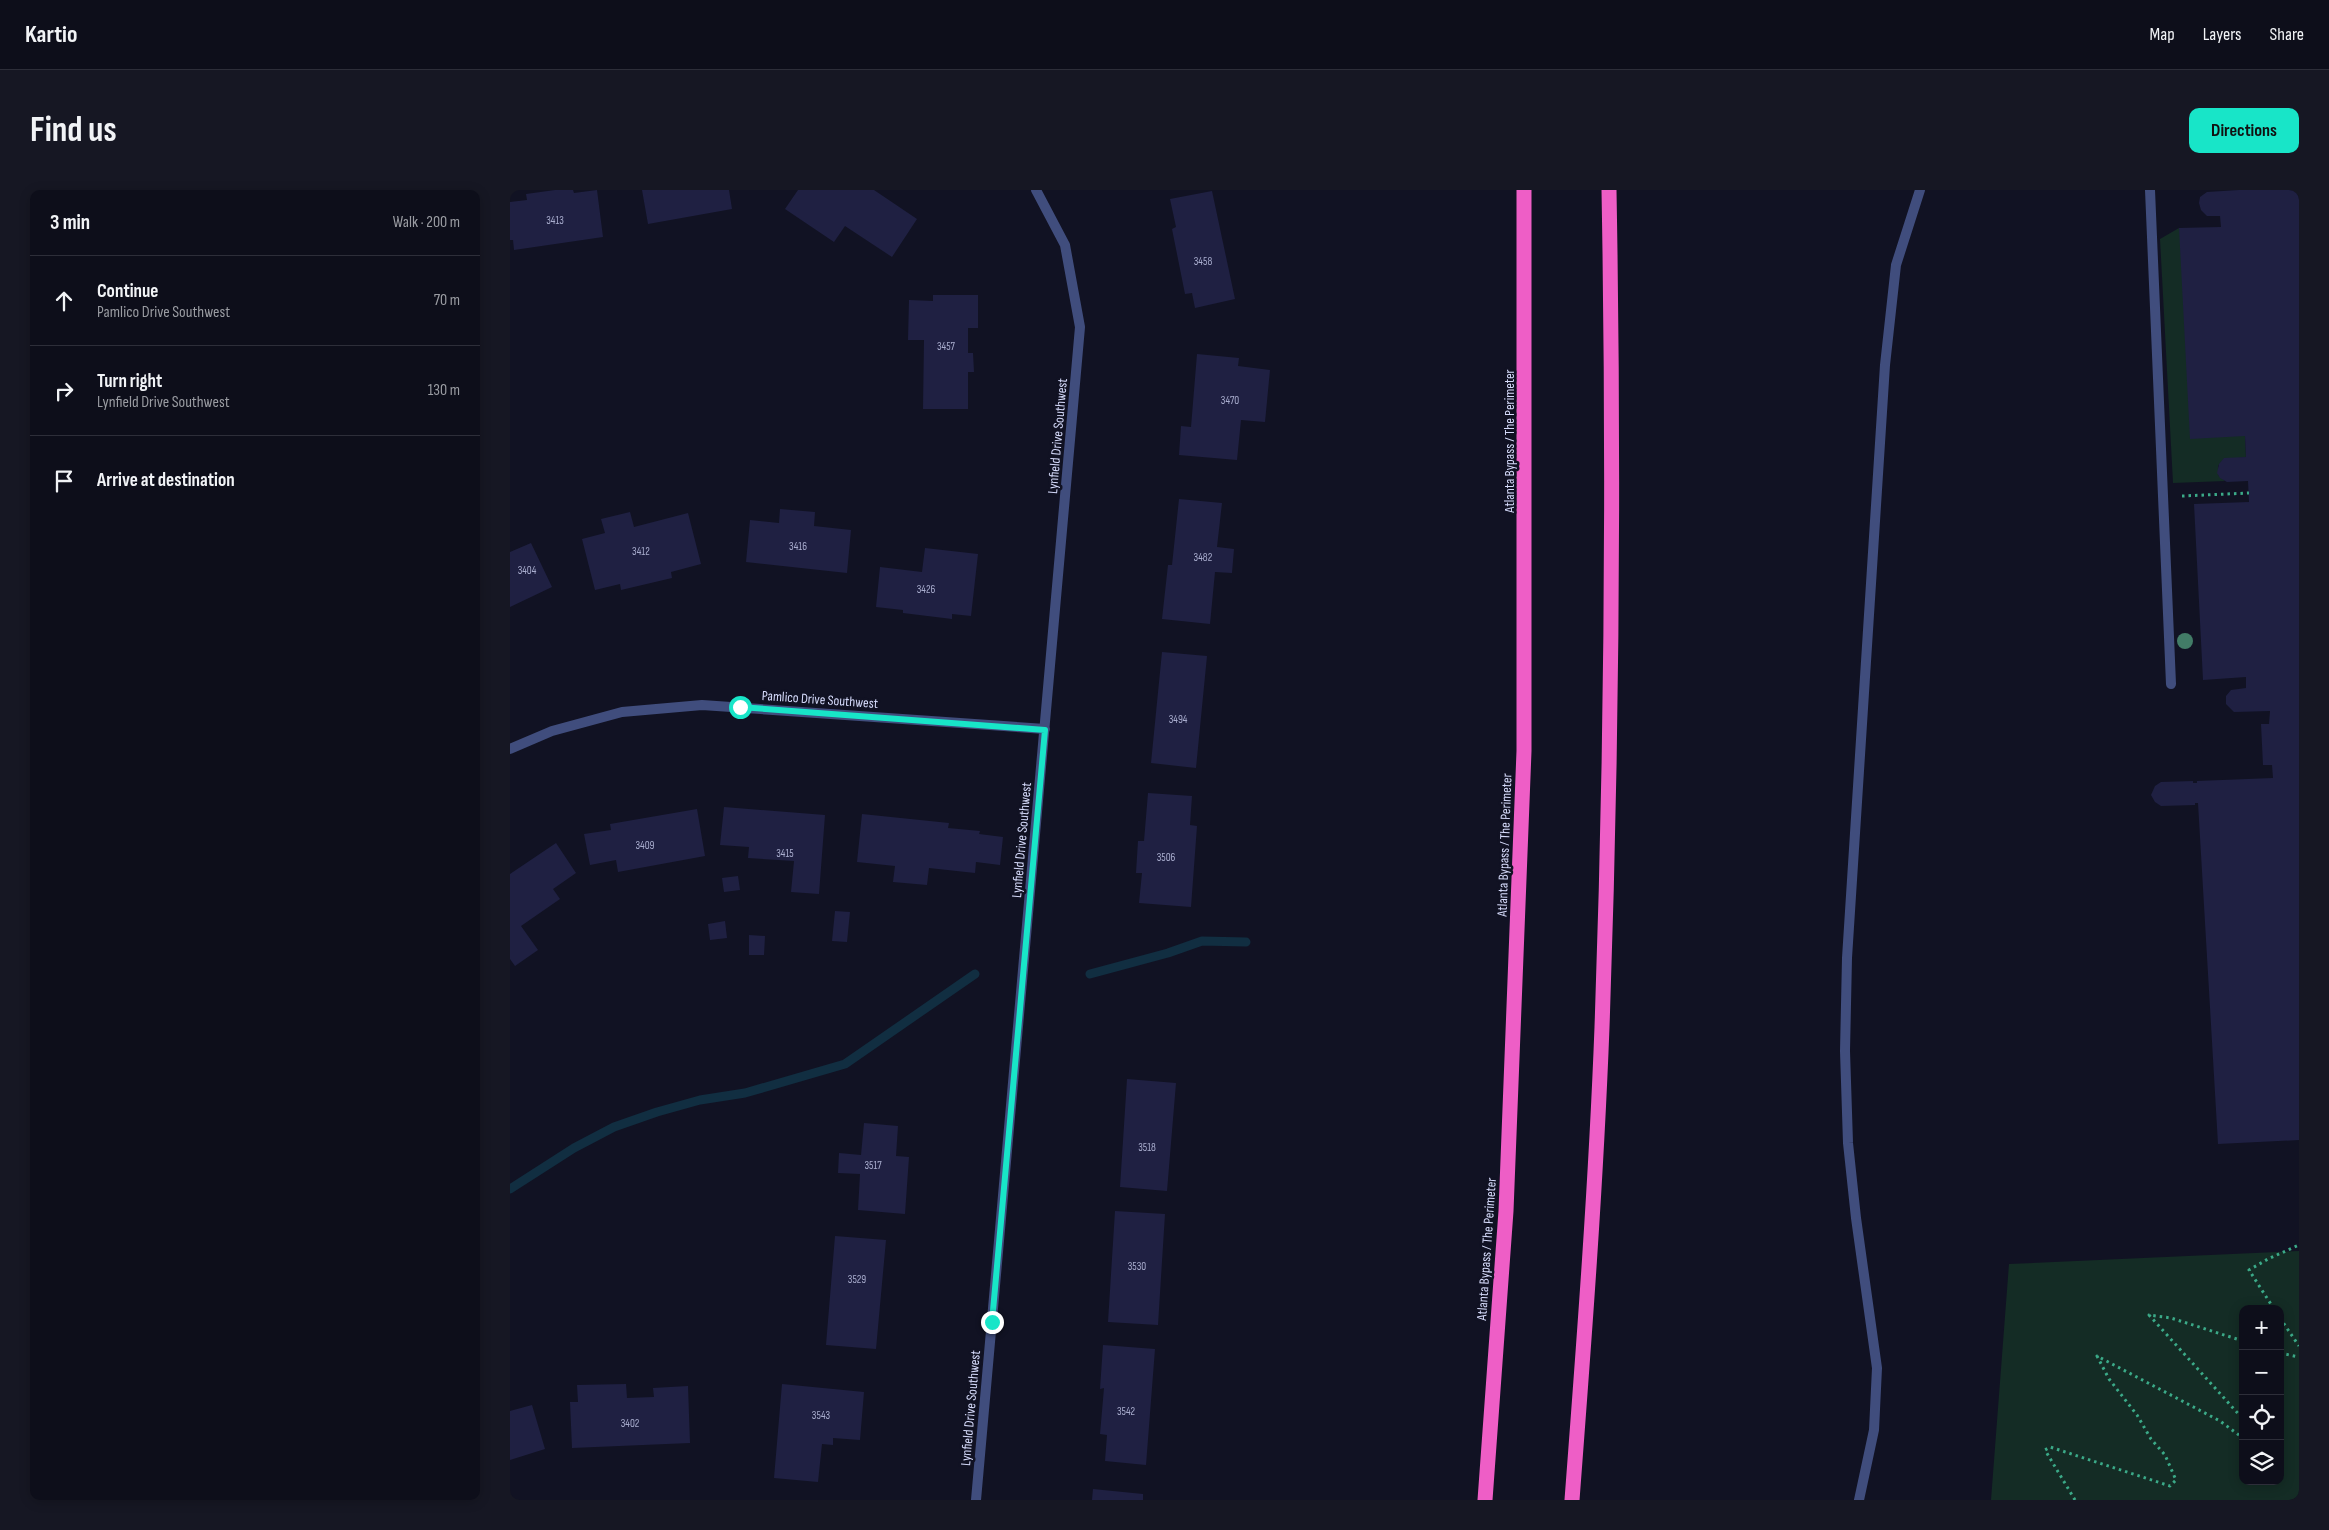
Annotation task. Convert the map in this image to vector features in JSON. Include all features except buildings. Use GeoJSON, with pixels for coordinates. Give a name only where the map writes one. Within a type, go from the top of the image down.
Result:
{"type":"FeatureCollection","features":[{"type":"Feature","properties":{"kind":"highway","name":"Atlanta Bypass / The Perimeter"},"geometry":{"type":"LineString","coordinates":[[1485,1500],[1506,1211],[1524,751],[1524,190]]}},
{"type":"Feature","properties":{"kind":"highway"},"geometry":{"type":"LineString","coordinates":[[1572,1500],[1592,1229],[1602,1026],[1608,759],[1611,318],[1609,190]]}},
{"type":"Feature","properties":{"kind":"street","name":"Lynfield Drive Southwest"},"geometry":{"type":"LineString","coordinates":[[976,1500],[1080,327],[1065,245],[1036,190]]}},
{"type":"Feature","properties":{"kind":"street"},"geometry":{"type":"LineString","coordinates":[[1859,1500],[1874,1430],[1877,1368],[1856,1218],[1848,1143],[1845,1051],[1847,958],[1885,365],[1896,265],[1920,190]]}},
{"type":"Feature","properties":{"kind":"street"},"geometry":{"type":"LineString","coordinates":[[2150,190],[2171,684]]}},
{"type":"Feature","properties":{"kind":"street","name":"Pamlico Drive Southwest"},"geometry":{"type":"LineString","coordinates":[[510,750],[552,731],[622,712],[702,704],[1045,730]]}},
{"type":"Feature","properties":{"kind":"path"},"geometry":{"type":"LineString","coordinates":[[2163,497],[2249,493]]}},
{"type":"Feature","properties":{"kind":"path"},"geometry":{"type":"LineString","coordinates":[[2272,1305],[2250,1270],[2268,1259],[2299,1245]]}},
{"type":"Feature","properties":{"kind":"path"},"geometry":{"type":"LineString","coordinates":[[2239,1340],[2171,1318],[2150,1315],[2239,1415]]}},
{"type":"Feature","properties":{"kind":"path"},"geometry":{"type":"LineString","coordinates":[[2284,1324],[2299,1346]]}},
{"type":"Feature","properties":{"kind":"path"},"geometry":{"type":"LineString","coordinates":[[2284,1354],[2299,1357]]}},
{"type":"Feature","properties":{"kind":"path"},"geometry":{"type":"LineString","coordinates":[[2075,1500],[2045,1450],[2050,1447],[2170,1486],[2176,1480],[2164,1455],[2150,1439],[2137,1415],[2110,1378],[2097,1356],[2220,1421],[2239,1435]]}},
{"type":"Feature","properties":{"kind":"green space"},"geometry":{"type":"Polygon","coordinates":[[[2179,228],[2245,436],[2246,457],[2223,460],[2218,466],[2218,475],[2225,481],[2173,483],[2160,239],[2179,228]]]}},
{"type":"Feature","properties":{"kind":"green space"},"geometry":{"type":"Polygon","coordinates":[[[2299,1251],[2299,1500],[1991,1500],[2009,1264],[2299,1251]]]}},
{"type":"Feature","properties":{"kind":"waterway"},"geometry":{"type":"LineString","coordinates":[[1090,974],[1168,953],[1202,941],[1246,942]]}},
{"type":"Feature","properties":{"kind":"waterway"},"geometry":{"type":"LineString","coordinates":[[510,1189],[574,1148],[614,1127],[700,1100],[745,1093],[845,1064],[975,974]]}},
{"type":"Feature","properties":{"kind":"route"},"geometry":{"type":"LineString","coordinates":[[740,707],[1045,730],[992,1322]]}}]}
